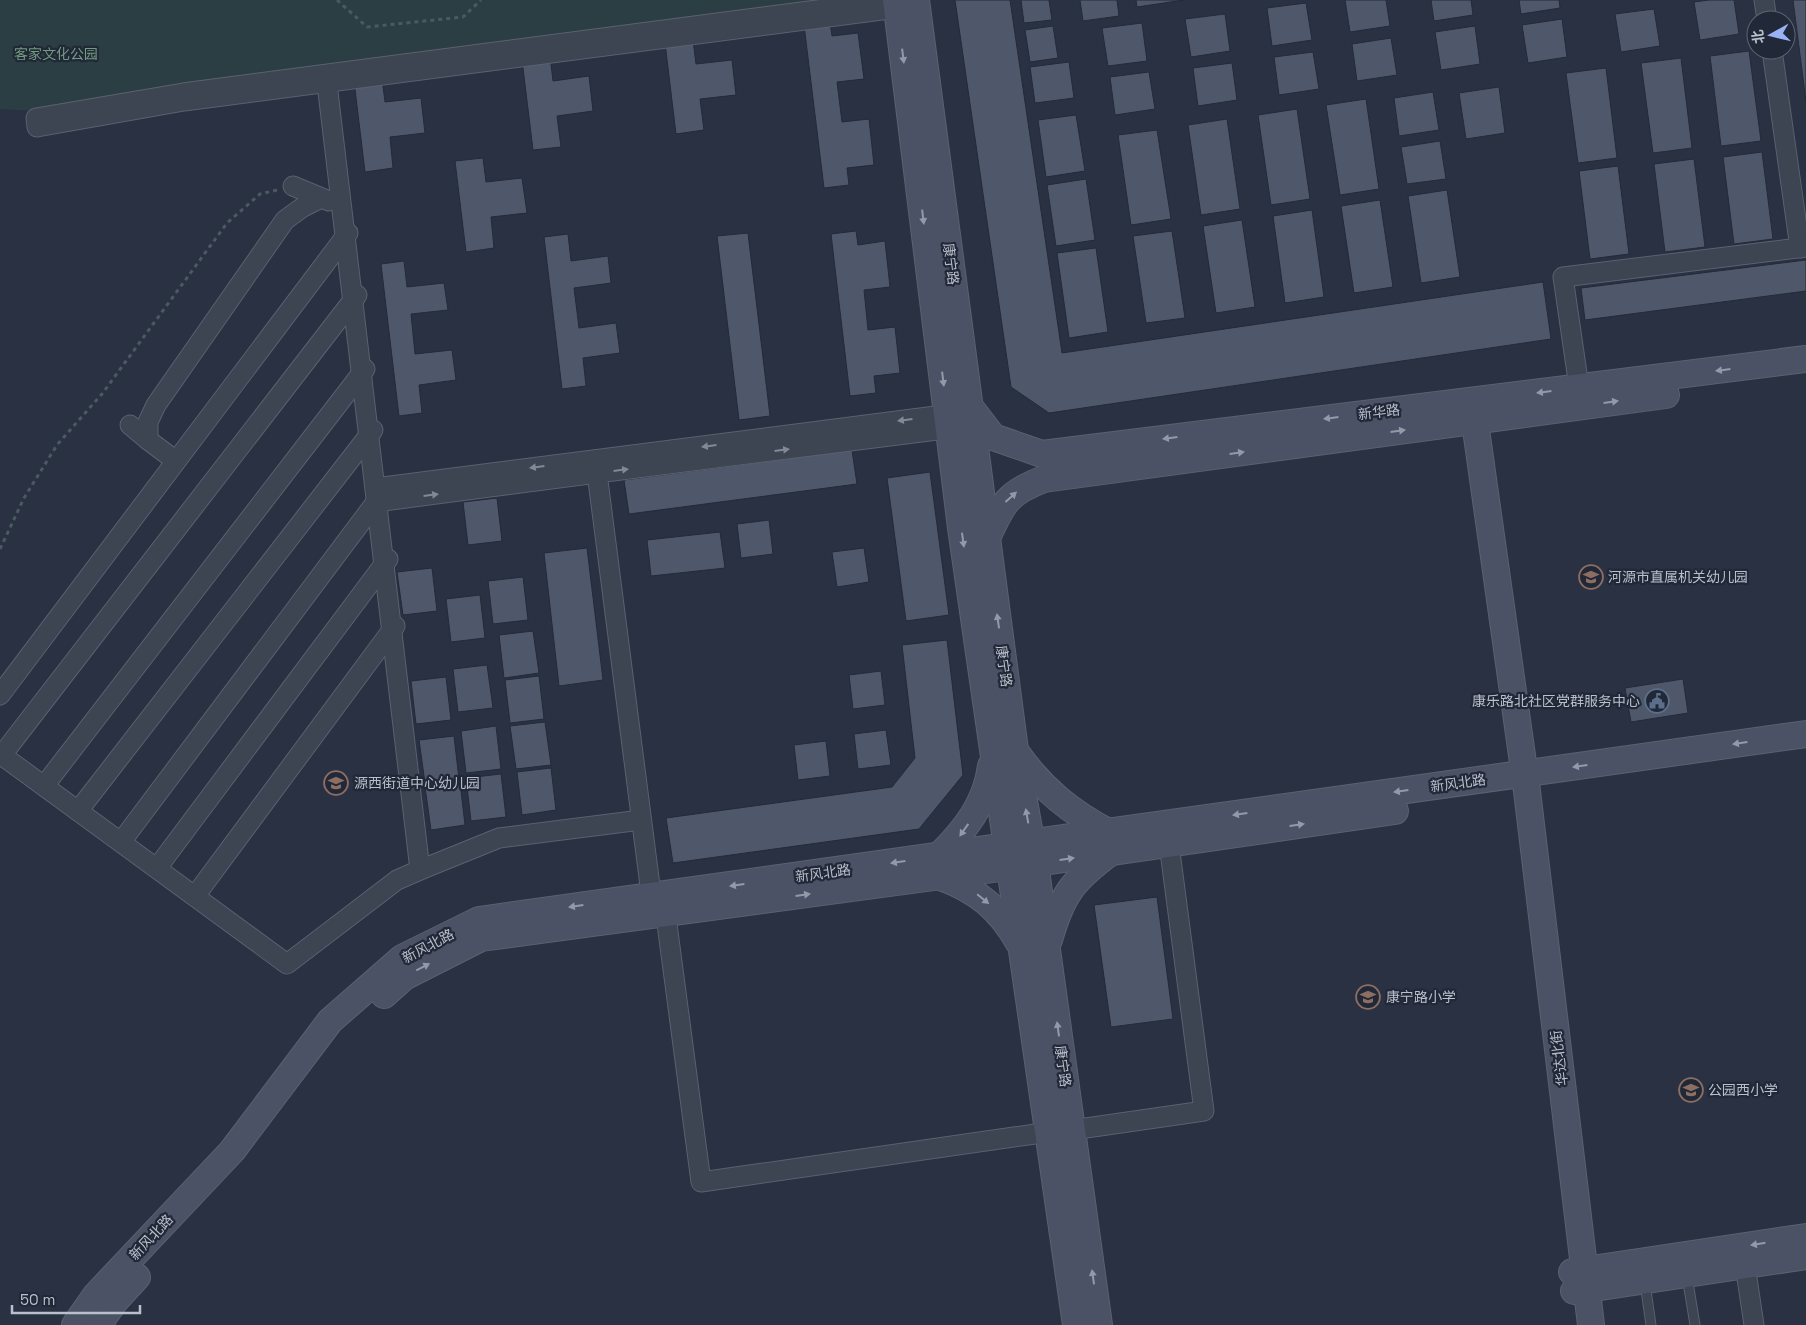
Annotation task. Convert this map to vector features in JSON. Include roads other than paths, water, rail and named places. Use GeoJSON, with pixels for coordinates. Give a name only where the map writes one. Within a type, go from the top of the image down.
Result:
{"type":"FeatureCollection","features":[{"type":"Feature","properties":{"kind":"street"},"geometry":{"type":"LineString","coordinates":[[330,78],[183,93],[36,118],[37,127],[330,78],[904,3]]}},
{"type":"Feature","properties":{"kind":"street","name":"康宁路"},"geometry":{"type":"LineString","coordinates":[[904,3],[962,417],[1004,751],[1035,949],[1060,1131],[1076,1325]]}},
{"type":"Feature","properties":{"kind":"street"},"geometry":{"type":"LineString","coordinates":[[1579,387],[1563,277],[1803,247],[1774,60]]}},
{"type":"Feature","properties":{"kind":"street"},"geometry":{"type":"LineString","coordinates":[[0,695],[348,233],[342,207],[330,78]]}},
{"type":"Feature","properties":{"kind":"street"},"geometry":{"type":"LineString","coordinates":[[330,78],[422,863]]}},
{"type":"Feature","properties":{"kind":"street"},"geometry":{"type":"LineString","coordinates":[[293,186],[342,207]]}},
{"type":"Feature","properties":{"kind":"street"},"geometry":{"type":"LineString","coordinates":[[148,440],[148,422],[156,405],[285,220],[303,207],[321,198]]}},
{"type":"Feature","properties":{"kind":"street"},"geometry":{"type":"LineString","coordinates":[[356,297],[2,750],[198,892],[287,964],[422,863],[499,838],[635,815]]}},
{"type":"Feature","properties":{"kind":"street","name":"新华路"},"geometry":{"type":"LineString","coordinates":[[987,538],[1002,505],[1021,488],[1044,479],[1468,411],[1579,387],[1806,359]]}},
{"type":"Feature","properties":{"kind":"street"},"geometry":{"type":"LineString","coordinates":[[47,782],[364,370]]}},
{"type":"Feature","properties":{"kind":"street","name":"新华路"},"geometry":{"type":"LineString","coordinates":[[962,417],[994,437],[1042,454],[1806,376]]}},
{"type":"Feature","properties":{"kind":"street","name":"华达北街"},"geometry":{"type":"LineString","coordinates":[[1468,411],[1521,783],[1579,1281],[1578,1325]]}},
{"type":"Feature","properties":{"kind":"street"},"geometry":{"type":"LineString","coordinates":[[124,838],[379,495],[962,417]]}},
{"type":"Feature","properties":{"kind":"street","name":"康宁路"},"geometry":{"type":"LineString","coordinates":[[962,417],[987,538],[1004,751]]}},
{"type":"Feature","properties":{"kind":"street"},"geometry":{"type":"LineString","coordinates":[[130,425],[176,462]]}},
{"type":"Feature","properties":{"kind":"street"},"geometry":{"type":"LineString","coordinates":[[81,807],[372,432]]}},
{"type":"Feature","properties":{"kind":"street"},"geometry":{"type":"LineString","coordinates":[[591,467],[635,815],[701,1182],[1204,1111],[1169,844]]}},
{"type":"Feature","properties":{"kind":"street"},"geometry":{"type":"LineString","coordinates":[[160,864],[387,561]]}},
{"type":"Feature","properties":{"kind":"street"},"geometry":{"type":"LineString","coordinates":[[198,892],[394,627]]}},
{"type":"Feature","properties":{"kind":"street","name":"新风北路"},"geometry":{"type":"LineString","coordinates":[[1111,842],[1169,844],[1806,734]]}},
{"type":"Feature","properties":{"kind":"street"},"geometry":{"type":"LineString","coordinates":[[939,867],[975,813],[1004,751],[1056,798],[1111,842]]}},
{"type":"Feature","properties":{"kind":"street","name":"新风北路"},"geometry":{"type":"LineString","coordinates":[[98,1325],[115,1301],[234,1170],[333,1040],[404,977],[481,938],[652,906],[939,867],[1521,783],[1806,751]]}},
{"type":"Feature","properties":{"kind":"street","name":"新风北路"},"geometry":{"type":"LineString","coordinates":[[939,867],[988,903],[1035,949],[1056,917],[1068,889],[1111,842]]}},
{"type":"Feature","properties":{"kind":"street","name":"新风北路"},"geometry":{"type":"LineString","coordinates":[[75,1325],[96,1295],[232,1151],[330,1021],[402,958],[479,920],[652,906]]}},
{"type":"Feature","properties":{"kind":"street","name":"康宁路"},"geometry":{"type":"LineString","coordinates":[[1060,1131],[1099,1325]]}},
{"type":"Feature","properties":{"kind":"street"},"geometry":{"type":"LineString","coordinates":[[1579,1281],[1806,1237]]}},
{"type":"Feature","properties":{"kind":"street"},"geometry":{"type":"LineString","coordinates":[[1579,1281],[1644,1280],[1806,1256]]}},
{"type":"Feature","properties":{"kind":"street"},"geometry":{"type":"LineString","coordinates":[[1745,1265],[1754,1325]]}},
{"type":"Feature","properties":{"kind":"street","name":"华达北街"},"geometry":{"type":"LineString","coordinates":[[1579,1281],[1591,1325]]}},
{"type":"Feature","properties":{"kind":"lane"},"geometry":{"type":"LineString","coordinates":[[1687,1274],[1695,1325]]}},
{"type":"Feature","properties":{"kind":"lane"},"geometry":{"type":"LineString","coordinates":[[1644,1280],[1651,1325]]}},
{"type":"Feature","properties":{"kind":"place","name":"河源市直属机关幼儿园"},"geometry":{"type":"Point","coordinates":[1591,577]}},
{"type":"Feature","properties":{"kind":"place","name":"康乐路北社区党群服务中心"},"geometry":{"type":"Point","coordinates":[1657,701]}},
{"type":"Feature","properties":{"kind":"place","name":"源西街道中心幼儿园"},"geometry":{"type":"Point","coordinates":[336,783]}},
{"type":"Feature","properties":{"kind":"place","name":"康宁路小学"},"geometry":{"type":"Point","coordinates":[1368,997]}},
{"type":"Feature","properties":{"kind":"place","name":"公园西小学"},"geometry":{"type":"Point","coordinates":[1691,1090]}},
{"type":"Feature","properties":{"kind":"park label","name":"客家文化公园"},"geometry":{"type":"Point","coordinates":[56,54]}}]}
